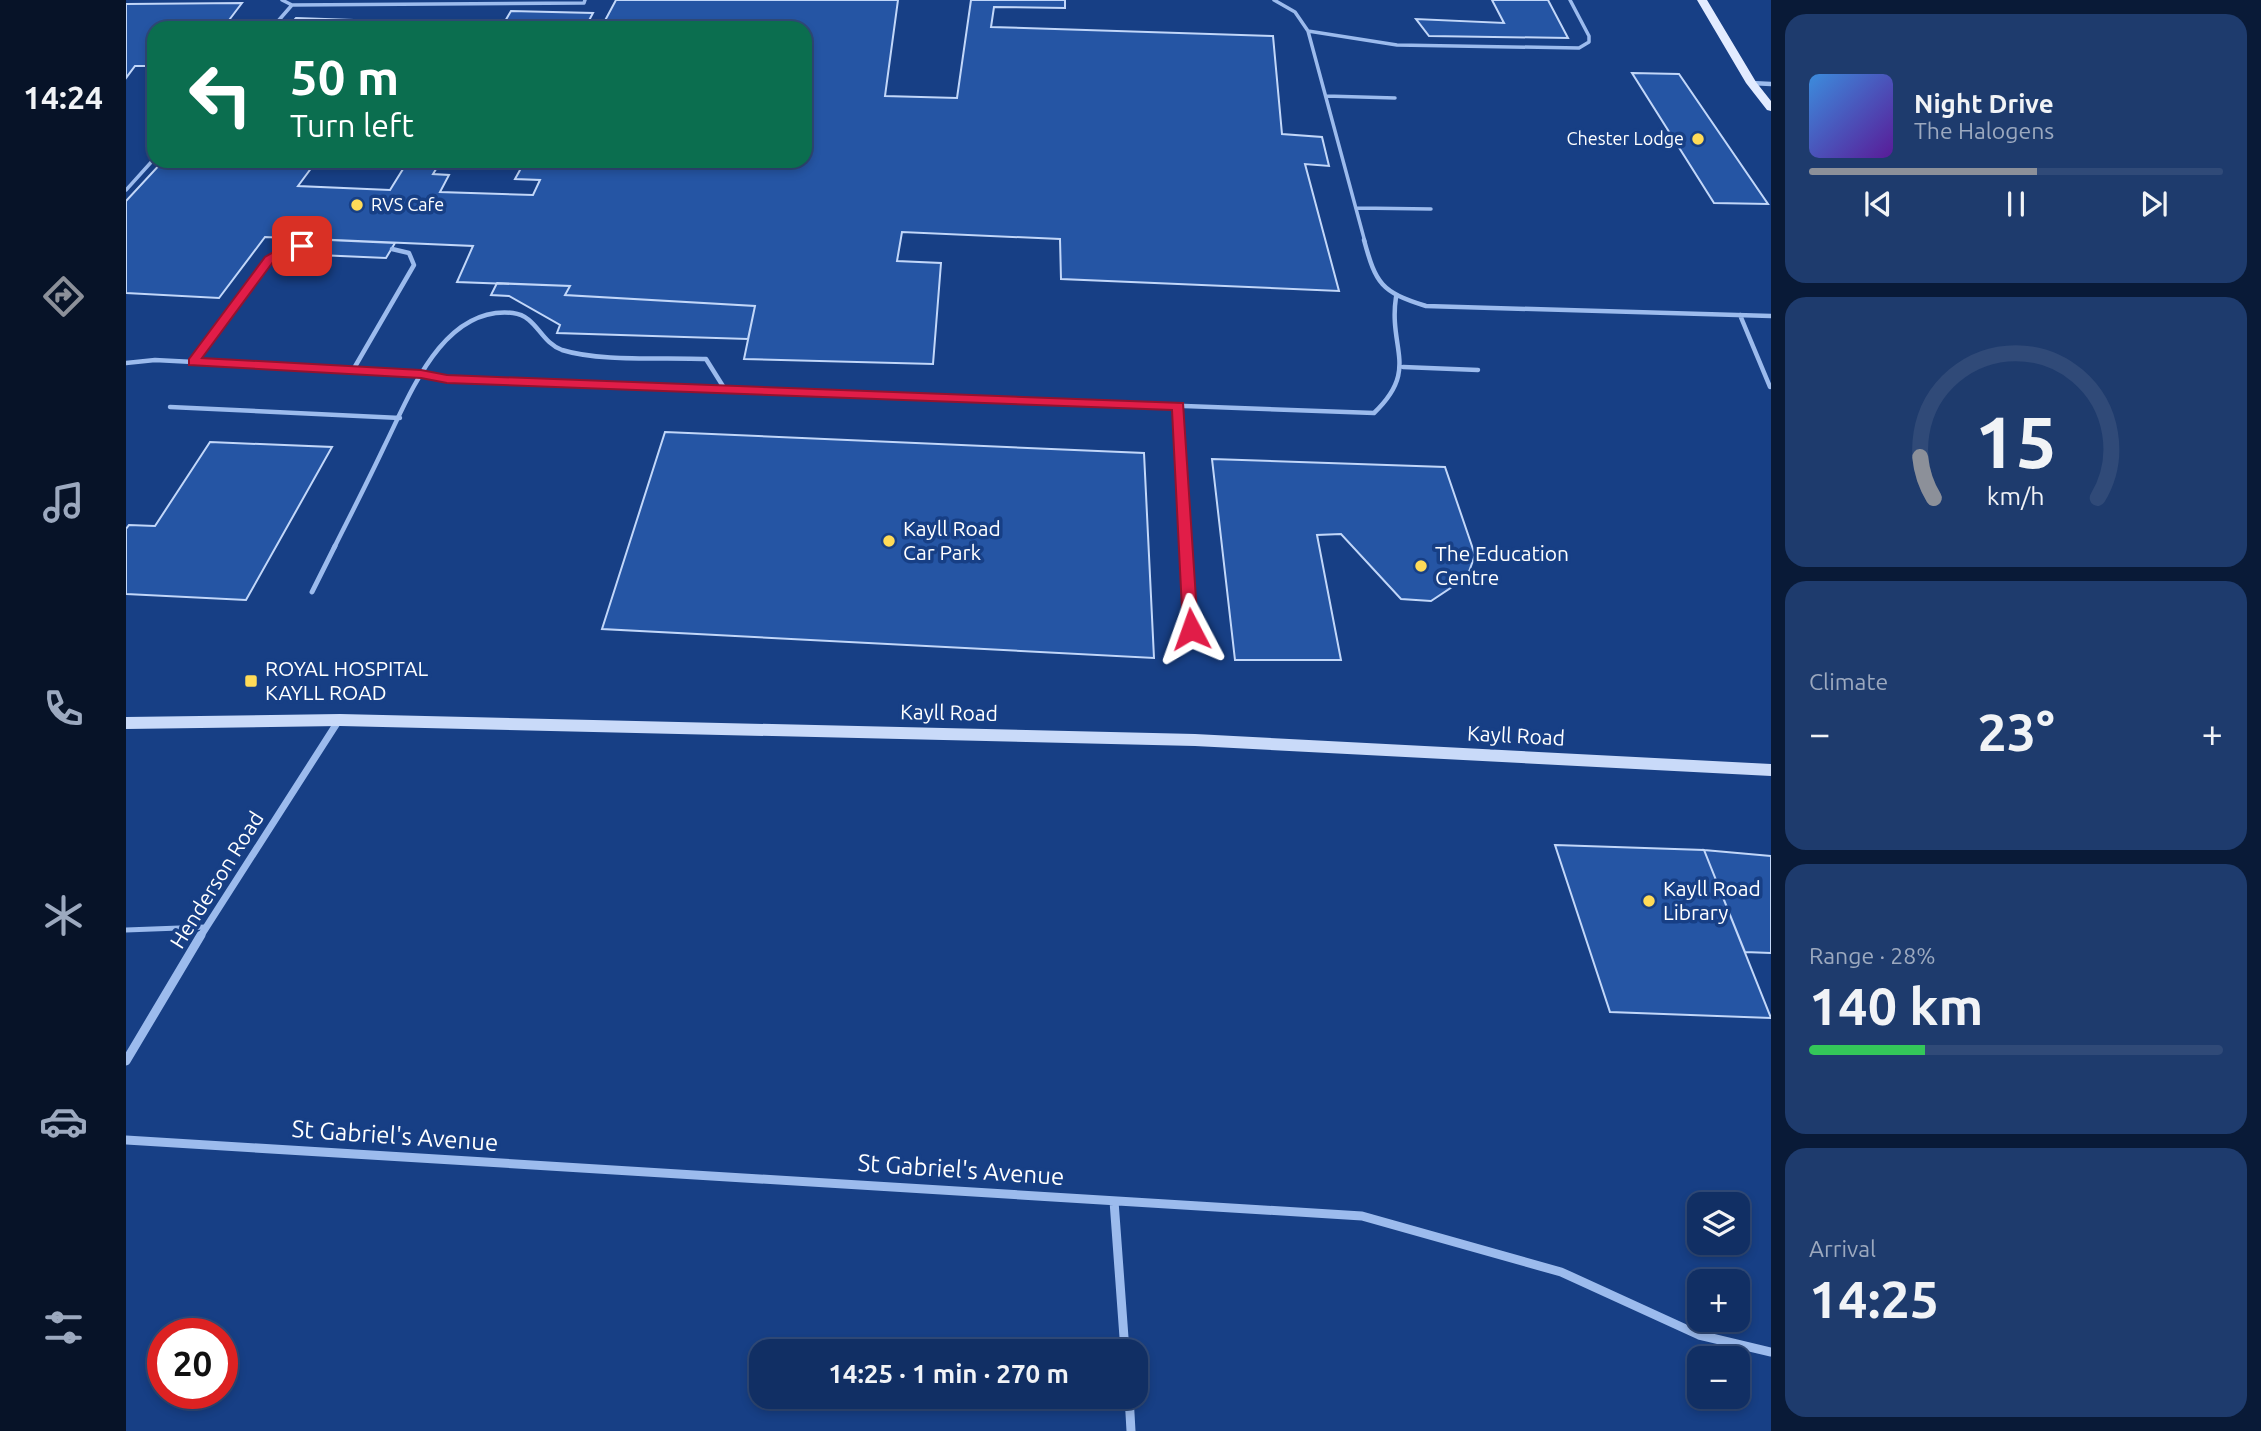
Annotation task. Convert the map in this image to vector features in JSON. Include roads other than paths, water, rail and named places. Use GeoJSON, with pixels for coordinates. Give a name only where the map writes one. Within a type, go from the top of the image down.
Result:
{"type":"FeatureCollection","features":[{"type":"Feature","properties":{"kind":"main road"},"geometry":{"type":"LineString","coordinates":[[1702,0],[1751,83],[1771,108]]}},
{"type":"Feature","properties":{"kind":"street"},"geometry":{"type":"LineString","coordinates":[[1751,83],[1771,84]]}},
{"type":"Feature","properties":{"kind":"street","name":"Kayll Road"},"geometry":{"type":"LineString","coordinates":[[126,723],[340,720],[1195,740],[1771,770]]}},
{"type":"Feature","properties":{"kind":"street","name":"Henderson Road"},"geometry":{"type":"LineString","coordinates":[[126,1060],[206,927],[340,720]]}},
{"type":"Feature","properties":{"kind":"street","name":"St Gabriel's Avenue"},"geometry":{"type":"LineString","coordinates":[[126,1140],[1363,1216],[1561,1272],[1699,1335],[1771,1352]]}},
{"type":"Feature","properties":{"kind":"street"},"geometry":{"type":"LineString","coordinates":[[1114,1201],[1124,1339]]}},
{"type":"Feature","properties":{"kind":"street"},"geometry":{"type":"LineString","coordinates":[[1130,1409],[1131,1431]]}},
{"type":"Feature","properties":{"kind":"lane"},"geometry":{"type":"LineString","coordinates":[[282,0],[292,5],[584,3],[586,0]]}},
{"type":"Feature","properties":{"kind":"lane"},"geometry":{"type":"LineString","coordinates":[[1274,0],[1295,12],[1308,32],[1374,276],[1396,297],[1426,306],[1771,316]]}},
{"type":"Feature","properties":{"kind":"lane"},"geometry":{"type":"LineString","coordinates":[[1308,32],[1397,45],[1579,48],[1589,42],[1589,36],[1570,0]]}},
{"type":"Feature","properties":{"kind":"lane"},"geometry":{"type":"LineString","coordinates":[[278,21],[292,5]]}},
{"type":"Feature","properties":{"kind":"lane"},"geometry":{"type":"LineString","coordinates":[[1326,96],[1395,98]]}},
{"type":"Feature","properties":{"kind":"lane"},"geometry":{"type":"LineString","coordinates":[[126,190],[147,167]]}},
{"type":"Feature","properties":{"kind":"lane"},"geometry":{"type":"LineString","coordinates":[[1357,208],[1431,209]]}},
{"type":"Feature","properties":{"kind":"lane"},"geometry":{"type":"LineString","coordinates":[[194,362],[269,260],[288,248],[302,246]]}},
{"type":"Feature","properties":{"kind":"lane"},"geometry":{"type":"LineString","coordinates":[[353,370],[414,265],[409,253],[391,249]]}},
{"type":"Feature","properties":{"kind":"lane"},"geometry":{"type":"LineString","coordinates":[[126,363],[155,360],[421,374],[447,379],[1374,413],[1393,398],[1403,367],[1391,314],[1396,297]]}},
{"type":"Feature","properties":{"kind":"lane"},"geometry":{"type":"LineString","coordinates":[[312,592],[421,374],[462,326],[486,314],[513,312],[532,321],[545,341],[560,349],[579,354],[706,359],[726,391]]}},
{"type":"Feature","properties":{"kind":"lane"},"geometry":{"type":"LineString","coordinates":[[1740,316],[1770,387]]}},
{"type":"Feature","properties":{"kind":"lane"},"geometry":{"type":"LineString","coordinates":[[1403,367],[1478,370]]}},
{"type":"Feature","properties":{"kind":"lane"},"geometry":{"type":"LineString","coordinates":[[1178,406],[1191,629]]}},
{"type":"Feature","properties":{"kind":"lane"},"geometry":{"type":"LineString","coordinates":[[170,407],[400,418]]}},
{"type":"Feature","properties":{"kind":"lane"},"geometry":{"type":"LineString","coordinates":[[126,930],[206,927]]}},
{"type":"Feature","properties":{"kind":"place","name":"Chester Lodge"},"geometry":{"type":"Point","coordinates":[1698,139]}},
{"type":"Feature","properties":{"kind":"place","name":"RVS Cafe"},"geometry":{"type":"Point","coordinates":[357,205]}},
{"type":"Feature","properties":{"kind":"place","name":"Kayll Road Car Park"},"geometry":{"type":"Point","coordinates":[889,541]}},
{"type":"Feature","properties":{"kind":"place","name":"The Education Centre"},"geometry":{"type":"Point","coordinates":[1421,566]}},
{"type":"Feature","properties":{"kind":"place","name":"ROYAL HOSPITAL KAYLL ROAD"},"geometry":{"type":"Point","coordinates":[251,681]}},
{"type":"Feature","properties":{"kind":"place","name":"Kayll Road Library"},"geometry":{"type":"Point","coordinates":[1649,901]}}]}
